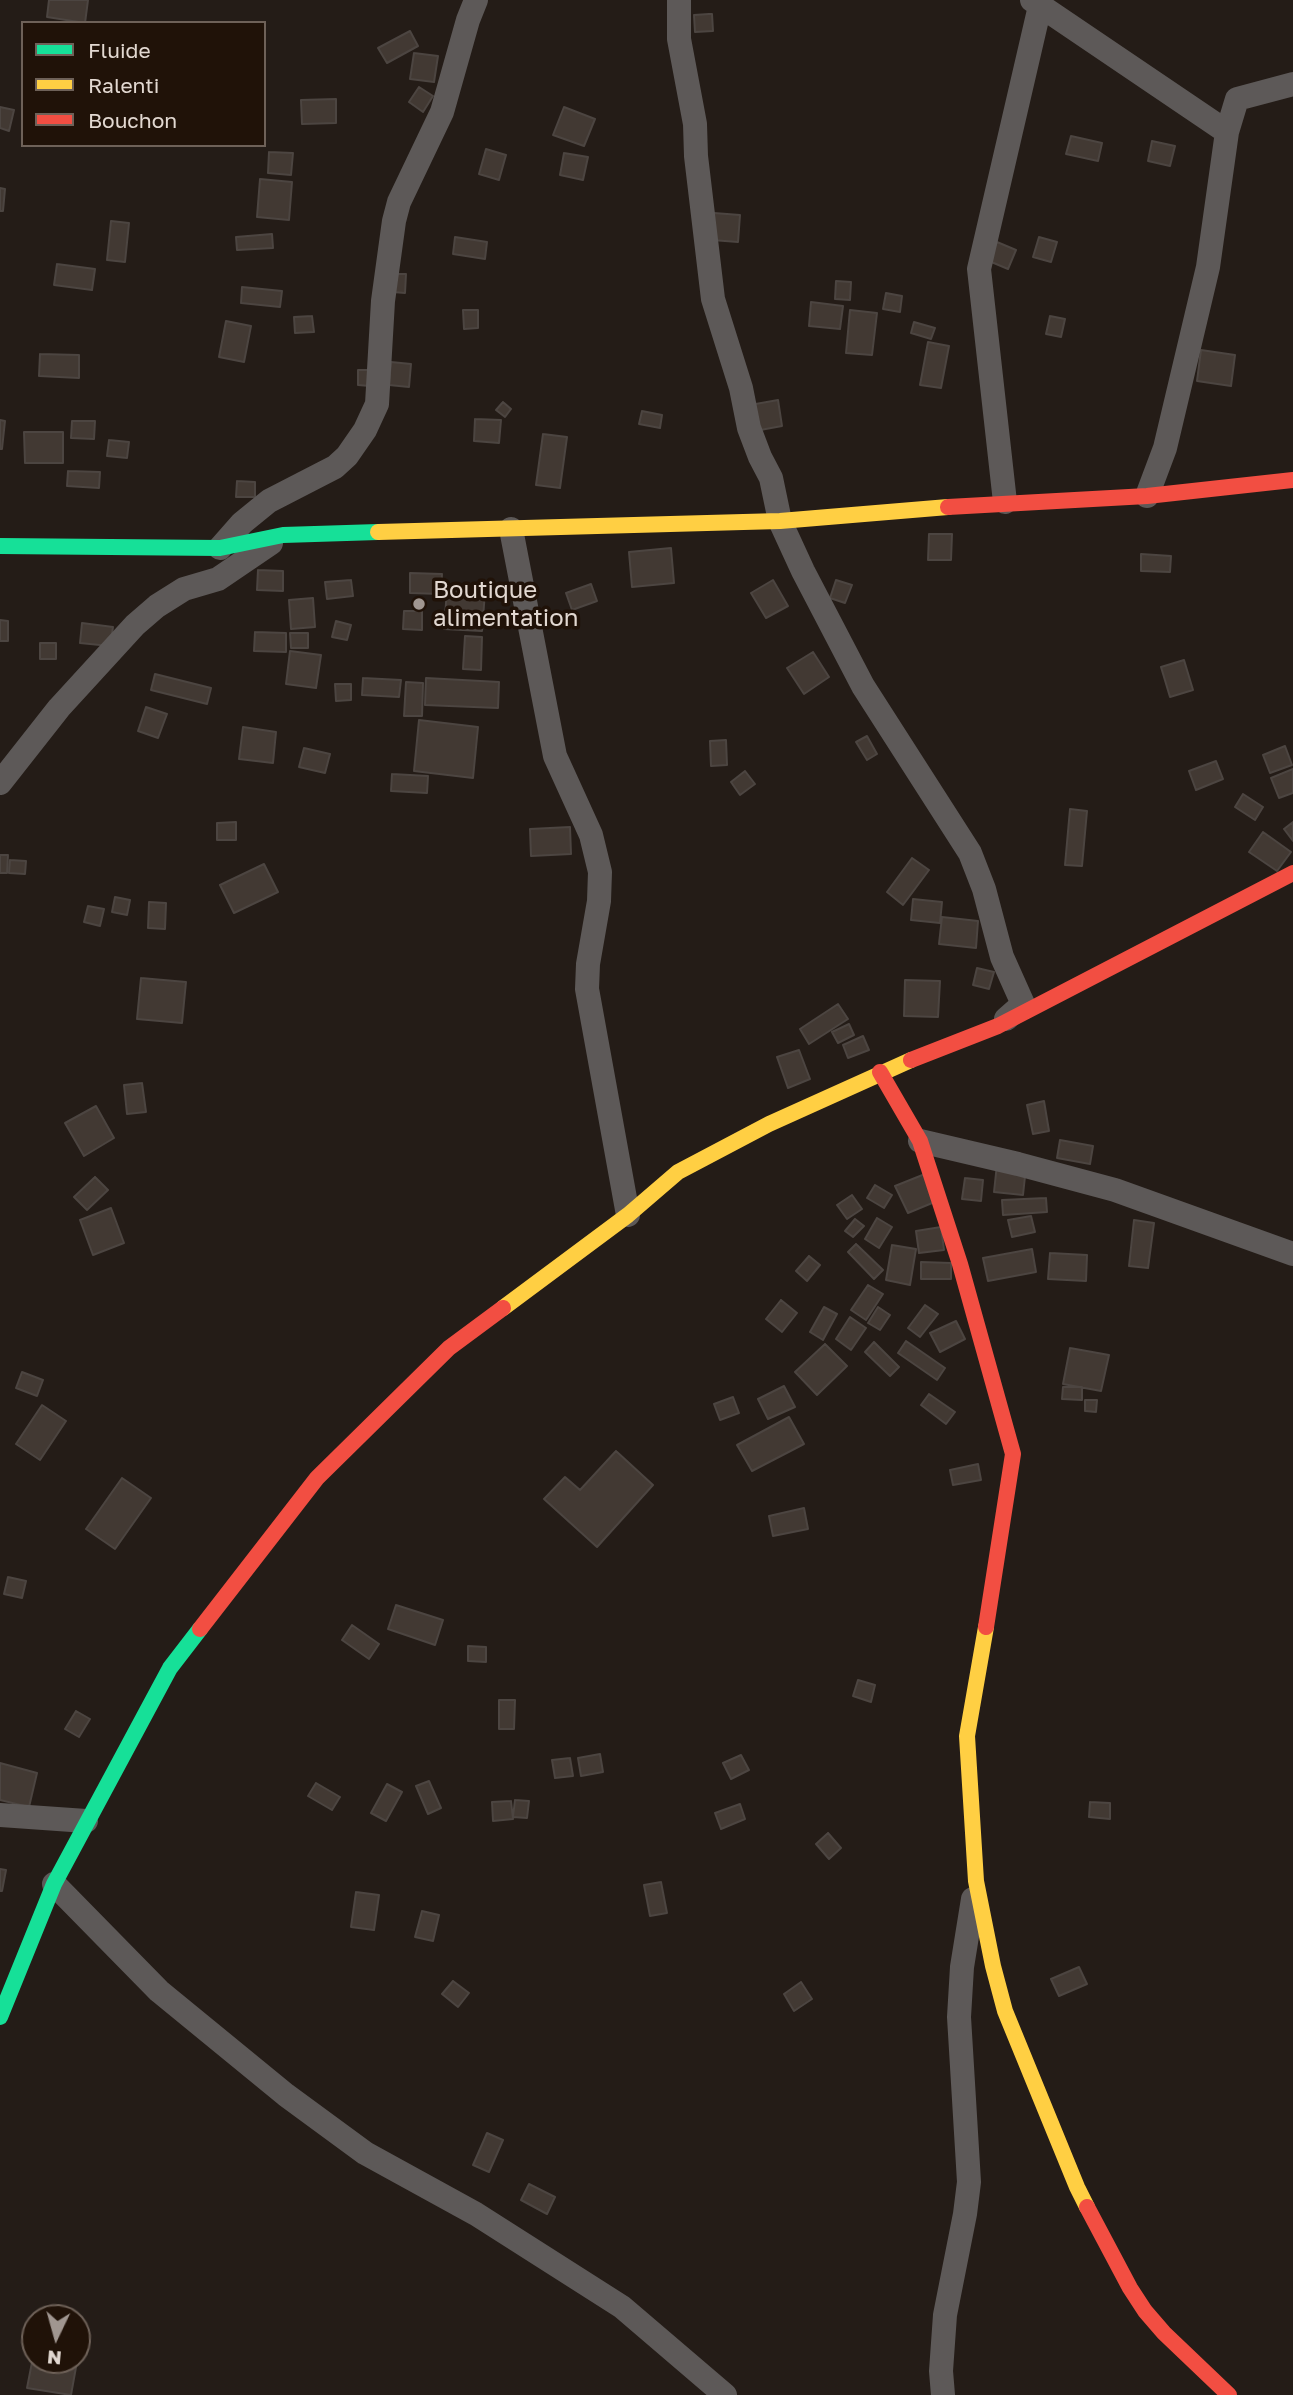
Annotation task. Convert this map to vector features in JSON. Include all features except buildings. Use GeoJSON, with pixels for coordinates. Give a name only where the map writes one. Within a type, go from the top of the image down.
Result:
{"type":"FeatureCollection","features":[{"type":"Feature","properties":{"kind":"street"},"geometry":{"type":"LineString","coordinates":[[220,548],[268,501],[306,484],[341,461],[365,430],[377,404],[383,301],[399,202],[442,113],[476,0]]}},
{"type":"Feature","properties":{"kind":"street"},"geometry":{"type":"LineString","coordinates":[[679,0],[679,39],[695,124],[696,156],[713,299],[741,388],[749,428],[771,478],[780,521],[803,571],[863,686],[970,853],[984,889],[1002,957],[1023,1004],[998,1026]]}},
{"type":"Feature","properties":{"kind":"street"},"geometry":{"type":"LineString","coordinates":[[1005,502],[979,269],[1036,3],[1227,132]]}},
{"type":"Feature","properties":{"kind":"street"},"geometry":{"type":"LineString","coordinates":[[1147,496],[1168,436],[1208,267],[1227,132],[1237,99],[1293,84]]}},
{"type":"Feature","properties":{"kind":"street"},"geometry":{"type":"LineString","coordinates":[[0,545],[220,548],[283,535],[780,521],[1005,502],[1147,496],[1293,480]]}},
{"type":"Feature","properties":{"kind":"street"},"geometry":{"type":"LineString","coordinates":[[516,529],[555,756],[591,835],[600,872],[599,901],[588,964],[587,989],[628,1215]]}},
{"type":"Feature","properties":{"kind":"street"},"geometry":{"type":"LineString","coordinates":[[0,783],[59,708],[150,612],[184,589],[218,579],[283,535]]}},
{"type":"Feature","properties":{"kind":"street"},"geometry":{"type":"LineString","coordinates":[[0,2017],[54,1884],[170,1668],[317,1478],[449,1348],[628,1215],[678,1172],[769,1124],[880,1072],[998,1026],[1293,873]]}},
{"type":"Feature","properties":{"kind":"street"},"geometry":{"type":"LineString","coordinates":[[880,1072],[920,1141],[960,1264],[1013,1454],[967,1737],[976,1881],[993,1966],[1005,2011],[1077,2187],[1145,2311],[1164,2333],[1229,2395]]}},
{"type":"Feature","properties":{"kind":"street"},"geometry":{"type":"LineString","coordinates":[[920,1141],[1115,1190],[1293,1254]]}},
{"type":"Feature","properties":{"kind":"street"},"geometry":{"type":"LineString","coordinates":[[0,1815],[86,1821]]}},
{"type":"Feature","properties":{"kind":"street"},"geometry":{"type":"LineString","coordinates":[[943,2395],[941,2371],[945,2315],[969,2182],[959,2017],[962,1967],[976,1881]]}},
{"type":"Feature","properties":{"kind":"street"},"geometry":{"type":"LineString","coordinates":[[54,1884],[159,1992],[286,2095],[365,2153],[476,2214],[622,2307],[725,2395]]}},
{"type":"Feature","properties":{"kind":"traffic: fast"},"geometry":{"type":"LineString","coordinates":[[0,546],[220,548],[283,535],[378,532]]}},
{"type":"Feature","properties":{"kind":"traffic: fast"},"geometry":{"type":"LineString","coordinates":[[0,2017],[54,1884],[170,1668],[200,1629]]}},
{"type":"Feature","properties":{"kind":"traffic: slow"},"geometry":{"type":"LineString","coordinates":[[378,532],[780,521],[948,507]]}},
{"type":"Feature","properties":{"kind":"traffic: slow"},"geometry":{"type":"LineString","coordinates":[[503,1308],[628,1215],[678,1172],[769,1124],[911,1060]]}},
{"type":"Feature","properties":{"kind":"traffic: slow"},"geometry":{"type":"LineString","coordinates":[[986,1627],[967,1736],[976,1881],[1005,2011],[1087,2207]]}},
{"type":"Feature","properties":{"kind":"traffic: jam"},"geometry":{"type":"LineString","coordinates":[[948,507],[1147,496],[1293,480]]}},
{"type":"Feature","properties":{"kind":"traffic: jam"},"geometry":{"type":"LineString","coordinates":[[911,1060],[998,1026],[1293,873]]}},
{"type":"Feature","properties":{"kind":"traffic: jam"},"geometry":{"type":"LineString","coordinates":[[880,1072],[920,1141],[960,1264],[1013,1454],[986,1627]]}},
{"type":"Feature","properties":{"kind":"traffic: jam"},"geometry":{"type":"LineString","coordinates":[[200,1629],[317,1478],[449,1348],[503,1308]]}},
{"type":"Feature","properties":{"kind":"traffic: jam"},"geometry":{"type":"LineString","coordinates":[[1087,2207],[1145,2311],[1164,2333],[1229,2395]]}},
{"type":"Feature","properties":{"kind":"place","name":"Boutique alimentation"},"geometry":{"type":"Point","coordinates":[419,604]}}]}
